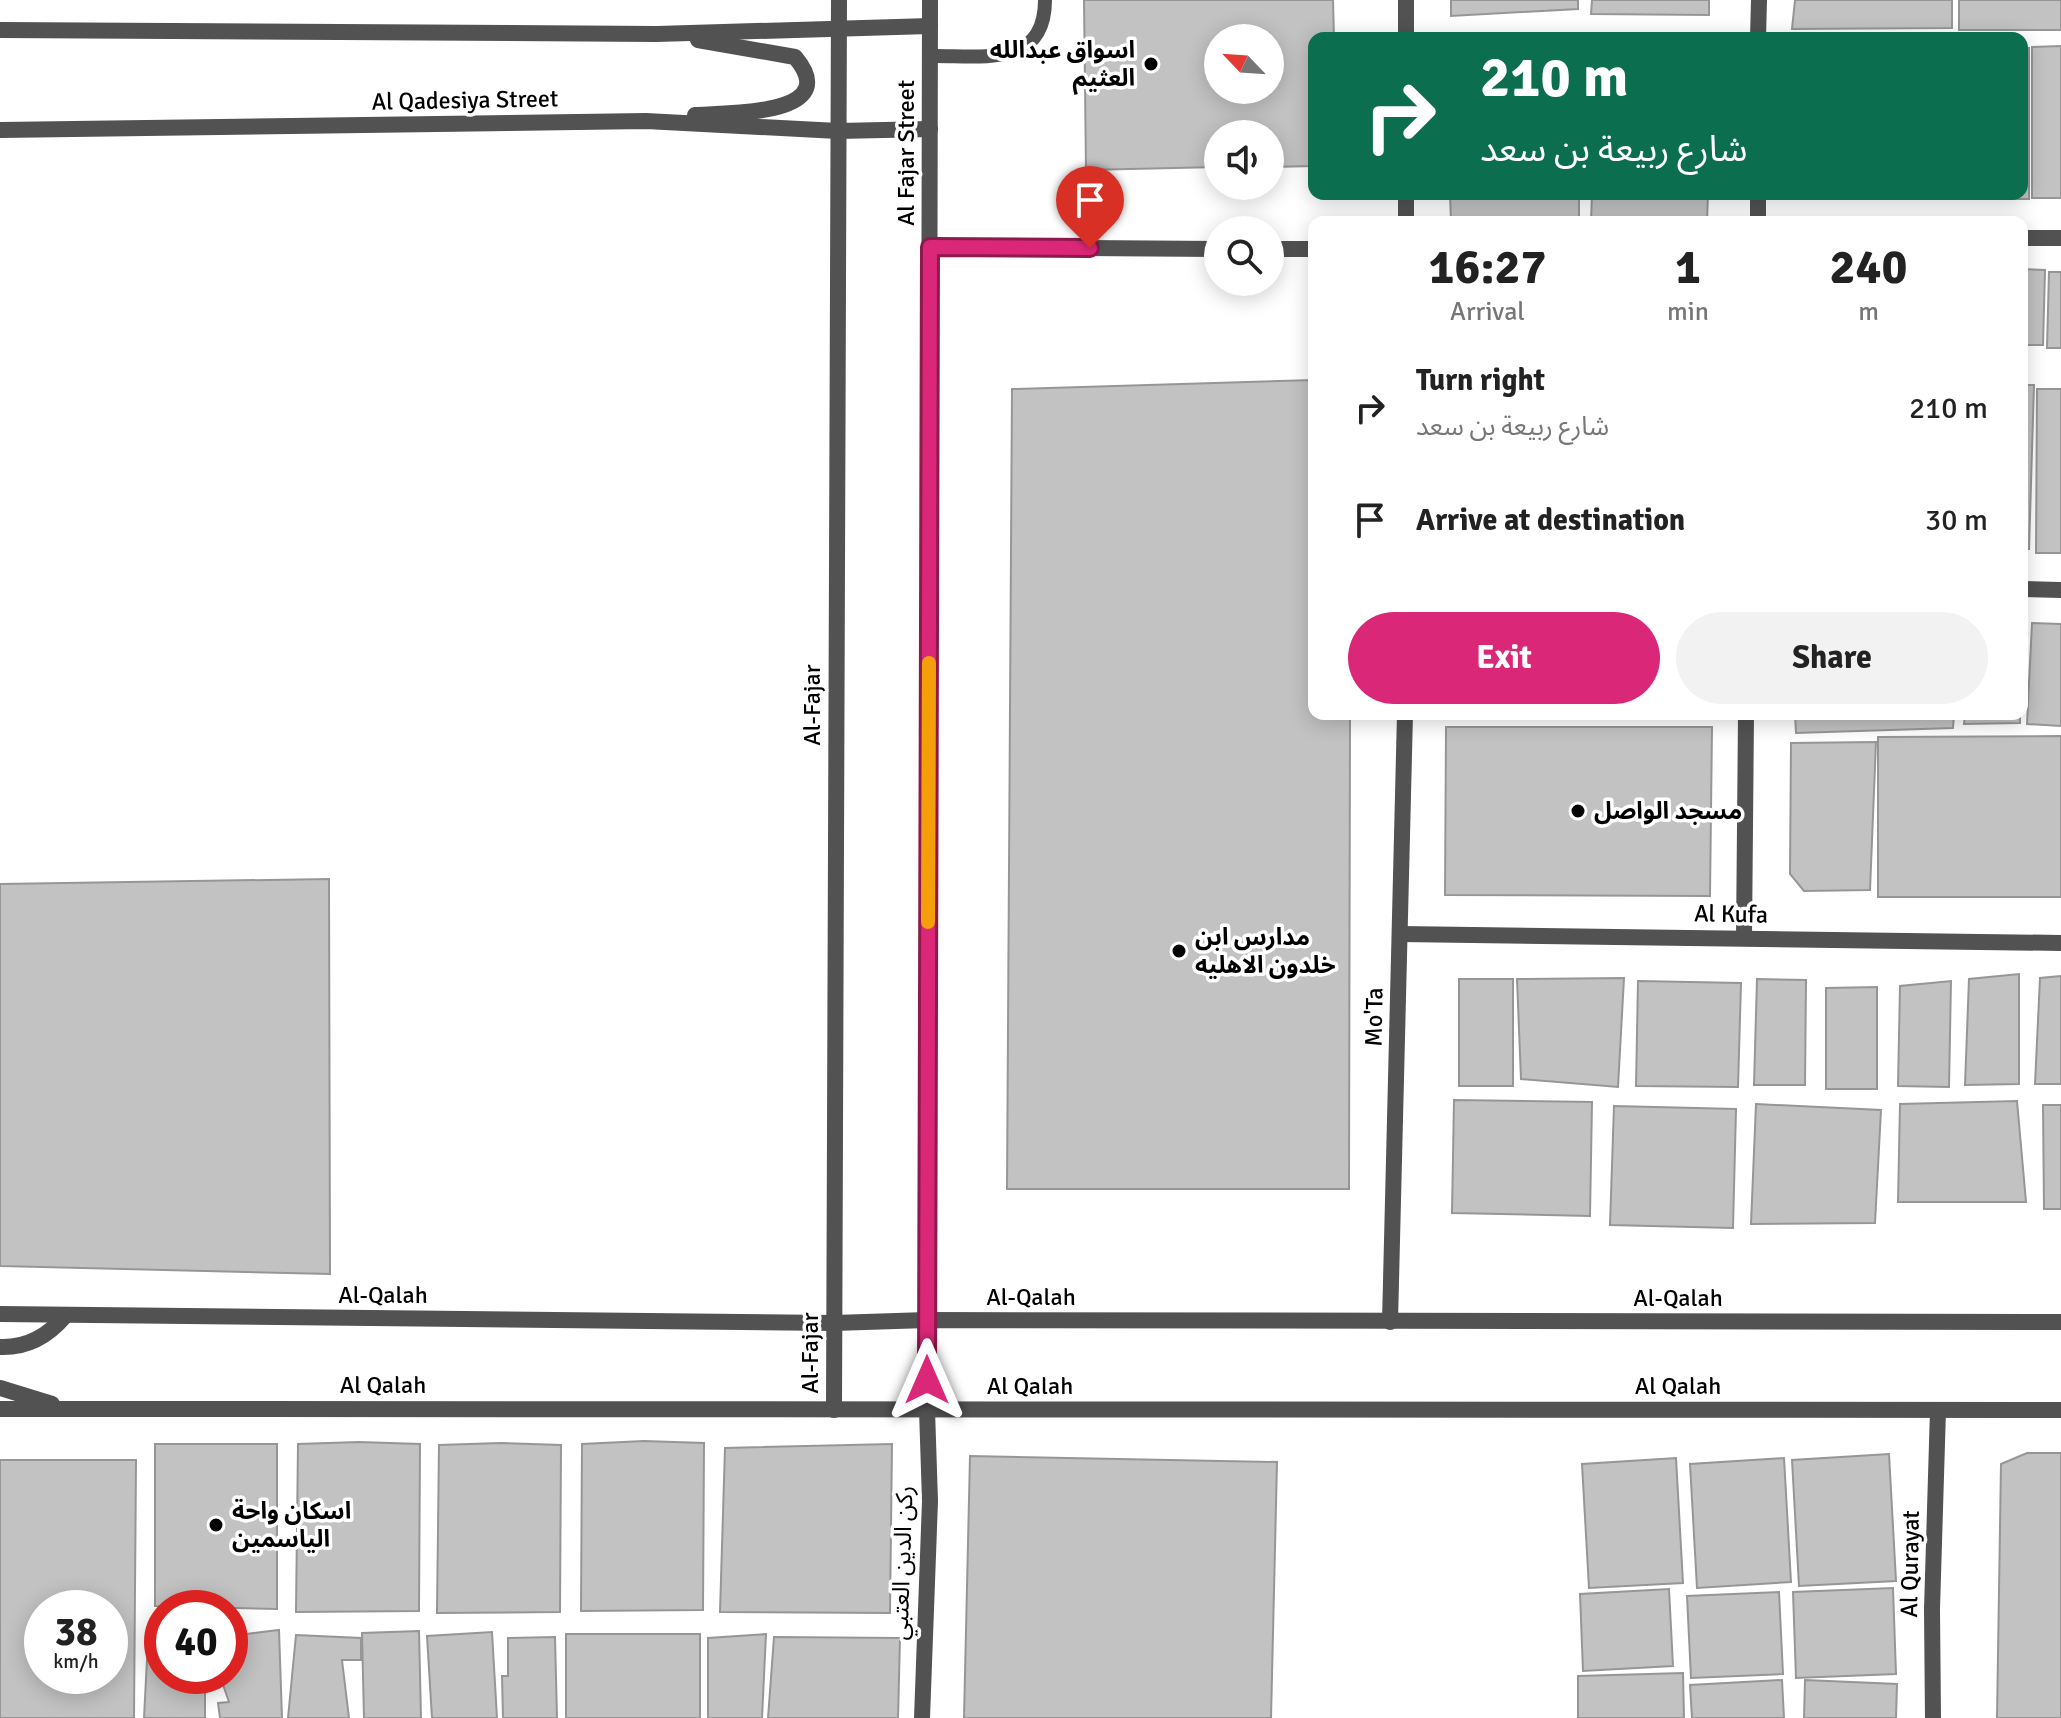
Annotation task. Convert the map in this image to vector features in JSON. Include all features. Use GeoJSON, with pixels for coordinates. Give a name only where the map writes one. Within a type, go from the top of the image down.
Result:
{"type":"FeatureCollection","features":[{"type":"Feature","properties":{"kind":"street","name":"Al-Fajar"},"geometry":{"type":"LineString","coordinates":[[834,1410],[839,0]]}},
{"type":"Feature","properties":{"kind":"street","name":"Al Fajar Street"},"geometry":{"type":"LineString","coordinates":[[927,1410],[930,0]]}},
{"type":"Feature","properties":{"kind":"street"},"geometry":{"type":"LineString","coordinates":[[1406,0],[1406,32]]}},
{"type":"Feature","properties":{"kind":"street"},"geometry":{"type":"LineString","coordinates":[[1758,32],[1759,0]]}},
{"type":"Feature","properties":{"kind":"street"},"geometry":{"type":"LineString","coordinates":[[0,30],[657,34],[930,26]]}},
{"type":"Feature","properties":{"kind":"street"},"geometry":{"type":"LineString","coordinates":[[646,121],[786,107],[801,97],[806,83],[805,69],[795,57],[657,34]]}},
{"type":"Feature","properties":{"kind":"street","name":"Al Qadesiya Street"},"geometry":{"type":"LineString","coordinates":[[0,130],[646,121],[838,131],[930,129]]}},
{"type":"Feature","properties":{"kind":"street"},"geometry":{"type":"LineString","coordinates":[[2028,238],[2061,238]]}},
{"type":"Feature","properties":{"kind":"street"},"geometry":{"type":"LineString","coordinates":[[930,247],[1204,249]]}},
{"type":"Feature","properties":{"kind":"street"},"geometry":{"type":"LineString","coordinates":[[1284,249],[1308,249]]}},
{"type":"Feature","properties":{"kind":"street"},"geometry":{"type":"LineString","coordinates":[[2028,589],[2061,590]]}},
{"type":"Feature","properties":{"kind":"street","name":"Mo'Ta"},"geometry":{"type":"LineString","coordinates":[[1390,1322],[1405,720]]}},
{"type":"Feature","properties":{"kind":"street"},"geometry":{"type":"LineString","coordinates":[[1744,938],[1746,720]]}},
{"type":"Feature","properties":{"kind":"street","name":"Al Kufa"},"geometry":{"type":"LineString","coordinates":[[1400,934],[2061,943]]}},
{"type":"Feature","properties":{"kind":"street","name":"Al-Qalah"},"geometry":{"type":"LineString","coordinates":[[0,1314],[834,1323],[927,1320],[2061,1322]]}},
{"type":"Feature","properties":{"kind":"street"},"geometry":{"type":"LineString","coordinates":[[0,1347],[12,1347],[40,1338],[52,1331],[65,1316]]}},
{"type":"Feature","properties":{"kind":"street"},"geometry":{"type":"LineString","coordinates":[[0,1388],[62,1409]]}},
{"type":"Feature","properties":{"kind":"street","name":"Al Qalah"},"geometry":{"type":"LineString","coordinates":[[0,1409],[2061,1410]]}},
{"type":"Feature","properties":{"kind":"street","name":"ركن الدين العتبي"},"geometry":{"type":"LineString","coordinates":[[922,1718],[930,1501],[927,1410]]}},
{"type":"Feature","properties":{"kind":"street","name":"Al Qurayat"},"geometry":{"type":"LineString","coordinates":[[1933,1718],[1932,1609],[1938,1410]]}},
{"type":"Feature","properties":{"kind":"lane"},"geometry":{"type":"LineString","coordinates":[[930,56],[1004,54],[1023,49],[1036,38],[1045,19],[1045,0]]}},
{"type":"Feature","properties":{"kind":"building","name":"اسواق عبدالله العثيم"},"geometry":{"type":"Polygon","coordinates":[[[1084,0],[1333,0],[1334,32],[1308,32],[1308,166],[1284,167],[1284,120],[1204,120],[1204,167],[1086,170],[1084,0]]]}},
{"type":"Feature","properties":{"kind":"building"},"geometry":{"type":"Polygon","coordinates":[[[1451,0],[1578,0],[1578,9],[1451,16],[1451,0]]]}},
{"type":"Feature","properties":{"kind":"building"},"geometry":{"type":"Polygon","coordinates":[[[1592,0],[1709,0],[1709,15],[1591,14],[1592,0]]]}},
{"type":"Feature","properties":{"kind":"building"},"geometry":{"type":"Polygon","coordinates":[[[1795,0],[1952,0],[1952,28],[1792,29],[1795,0]]]}},
{"type":"Feature","properties":{"kind":"building"},"geometry":{"type":"Polygon","coordinates":[[[1959,0],[2061,0],[2061,30],[1959,30],[1959,0]]]}},
{"type":"Feature","properties":{"kind":"building"},"geometry":{"type":"Polygon","coordinates":[[[2061,46],[2061,198],[2032,198],[2032,47],[2061,46]]]}},
{"type":"Feature","properties":{"kind":"building"},"geometry":{"type":"Polygon","coordinates":[[[2028,48],[2029,48],[2028,199],[2028,48]]]}},
{"type":"Feature","properties":{"kind":"building"},"geometry":{"type":"Polygon","coordinates":[[[1450,200],[1579,200],[1579,216],[1451,216],[1450,200]]]}},
{"type":"Feature","properties":{"kind":"building"},"geometry":{"type":"Polygon","coordinates":[[[1592,200],[1708,200],[1707,216],[1591,216],[1592,200]]]}},
{"type":"Feature","properties":{"kind":"building"},"geometry":{"type":"Polygon","coordinates":[[[2028,269],[2045,270],[2043,345],[2028,345],[2028,269]]]}},
{"type":"Feature","properties":{"kind":"building"},"geometry":{"type":"Polygon","coordinates":[[[2049,272],[2061,272],[2061,348],[2047,348],[2049,272]]]}},
{"type":"Feature","properties":{"kind":"building","name":"مدارس ابن خلدون الاهليه"},"geometry":{"type":"Polygon","coordinates":[[[1308,380],[1308,720],[1350,720],[1349,1189],[1007,1189],[1012,389],[1308,380]]]}},
{"type":"Feature","properties":{"kind":"building"},"geometry":{"type":"Polygon","coordinates":[[[2028,385],[2034,385],[2029,549],[2028,385]]]}},
{"type":"Feature","properties":{"kind":"building"},"geometry":{"type":"Polygon","coordinates":[[[2037,389],[2061,389],[2061,553],[2036,553],[2037,389]]]}},
{"type":"Feature","properties":{"kind":"building"},"geometry":{"type":"Polygon","coordinates":[[[2032,623],[2061,624],[2061,726],[2027,724],[2032,623]]]}},
{"type":"Feature","properties":{"kind":"building"},"geometry":{"type":"Polygon","coordinates":[[[1795,720],[1954,720],[1953,728],[1796,733],[1795,720]]]}},
{"type":"Feature","properties":{"kind":"building"},"geometry":{"type":"Polygon","coordinates":[[[1964,720],[2020,720],[2020,723],[1964,724],[1964,720]]]}},
{"type":"Feature","properties":{"kind":"building","name":"مسجد الواصل"},"geometry":{"type":"Polygon","coordinates":[[[1446,727],[1712,727],[1710,896],[1445,895],[1446,727]]]}},
{"type":"Feature","properties":{"kind":"building"},"geometry":{"type":"Polygon","coordinates":[[[2061,736],[2061,897],[1878,897],[1878,737],[2061,736]]]}},
{"type":"Feature","properties":{"kind":"building"},"geometry":{"type":"Polygon","coordinates":[[[1876,742],[1870,890],[1804,891],[1790,874],[1791,743],[1876,742]]]}},
{"type":"Feature","properties":{"kind":"building"},"geometry":{"type":"Polygon","coordinates":[[[329,879],[330,1274],[0,1266],[0,884],[329,879]]]}},
{"type":"Feature","properties":{"kind":"building"},"geometry":{"type":"Polygon","coordinates":[[[2019,974],[2019,1084],[1965,1085],[1969,979],[2019,974]]]}},
{"type":"Feature","properties":{"kind":"building"},"geometry":{"type":"Polygon","coordinates":[[[2061,976],[2061,1084],[2035,1084],[2040,978],[2061,976]]]}},
{"type":"Feature","properties":{"kind":"building"},"geometry":{"type":"Polygon","coordinates":[[[1624,978],[1618,1087],[1521,1079],[1517,979],[1624,978]]]}},
{"type":"Feature","properties":{"kind":"building"},"geometry":{"type":"Polygon","coordinates":[[[1459,979],[1513,979],[1513,1086],[1459,1086],[1459,979]]]}},
{"type":"Feature","properties":{"kind":"building"},"geometry":{"type":"Polygon","coordinates":[[[1757,979],[1806,980],[1805,1085],[1754,1085],[1757,979]]]}},
{"type":"Feature","properties":{"kind":"building"},"geometry":{"type":"Polygon","coordinates":[[[1638,981],[1741,983],[1738,1087],[1636,1086],[1638,981]]]}},
{"type":"Feature","properties":{"kind":"building"},"geometry":{"type":"Polygon","coordinates":[[[1951,981],[1949,1087],[1898,1086],[1900,986],[1951,981]]]}},
{"type":"Feature","properties":{"kind":"building"},"geometry":{"type":"Polygon","coordinates":[[[1877,987],[1877,1089],[1826,1089],[1826,988],[1877,987]]]}},
{"type":"Feature","properties":{"kind":"building"},"geometry":{"type":"Polygon","coordinates":[[[1454,1100],[1592,1102],[1590,1216],[1452,1213],[1454,1100]]]}},
{"type":"Feature","properties":{"kind":"building"},"geometry":{"type":"Polygon","coordinates":[[[2017,1101],[2026,1202],[1898,1202],[1900,1104],[2017,1101]]]}},
{"type":"Feature","properties":{"kind":"building"},"geometry":{"type":"Polygon","coordinates":[[[1756,1104],[1881,1110],[1875,1223],[1751,1224],[1756,1104]]]}},
{"type":"Feature","properties":{"kind":"building"},"geometry":{"type":"Polygon","coordinates":[[[2043,1105],[2061,1105],[2061,1209],[2044,1209],[2043,1105]]]}},
{"type":"Feature","properties":{"kind":"building"},"geometry":{"type":"Polygon","coordinates":[[[1614,1106],[1736,1109],[1733,1228],[1610,1225],[1614,1106]]]}},
{"type":"Feature","properties":{"kind":"building"},"geometry":{"type":"Polygon","coordinates":[[[644,1441],[704,1443],[703,1610],[581,1611],[582,1444],[644,1441]]]}},
{"type":"Feature","properties":{"kind":"building","name":"اسكان واحة الياسمين"},"geometry":{"type":"Polygon","coordinates":[[[155,1444],[277,1444],[277,1609],[248,1608],[248,1590],[155,1590],[155,1444]]]}},
{"type":"Feature","properties":{"kind":"building"},"geometry":{"type":"Polygon","coordinates":[[[298,1444],[420,1444],[419,1611],[296,1612],[298,1444]]]}},
{"type":"Feature","properties":{"kind":"building"},"geometry":{"type":"Polygon","coordinates":[[[892,1444],[890,1613],[720,1612],[725,1448],[892,1444]]]}},
{"type":"Feature","properties":{"kind":"building"},"geometry":{"type":"Polygon","coordinates":[[[439,1445],[561,1445],[560,1612],[437,1613],[439,1445]]]}},
{"type":"Feature","properties":{"kind":"building"},"geometry":{"type":"Polygon","coordinates":[[[2027,1453],[2061,1453],[2061,1718],[1997,1718],[2001,1464],[2027,1453]]]}},
{"type":"Feature","properties":{"kind":"building"},"geometry":{"type":"Polygon","coordinates":[[[1889,1454],[1896,1581],[1799,1586],[1792,1460],[1889,1454]]]}},
{"type":"Feature","properties":{"kind":"building"},"geometry":{"type":"Polygon","coordinates":[[[970,1456],[1277,1462],[1271,1718],[964,1718],[970,1456]]]}},
{"type":"Feature","properties":{"kind":"building"},"geometry":{"type":"Polygon","coordinates":[[[1676,1458],[1683,1583],[1589,1588],[1582,1464],[1676,1458]]]}},
{"type":"Feature","properties":{"kind":"building"},"geometry":{"type":"Polygon","coordinates":[[[1784,1458],[1791,1582],[1697,1588],[1690,1464],[1784,1458]]]}},
{"type":"Feature","properties":{"kind":"building"},"geometry":{"type":"Polygon","coordinates":[[[0,1460],[136,1460],[134,1718],[0,1718],[0,1460]]]}},
{"type":"Feature","properties":{"kind":"building"},"geometry":{"type":"Polygon","coordinates":[[[1893,1588],[1896,1674],[1796,1678],[1793,1592],[1893,1588]]]}},
{"type":"Feature","properties":{"kind":"building"},"geometry":{"type":"Polygon","coordinates":[[[1669,1589],[1673,1666],[1583,1671],[1580,1594],[1669,1589]]]}},
{"type":"Feature","properties":{"kind":"building"},"geometry":{"type":"Polygon","coordinates":[[[1779,1592],[1783,1674],[1691,1678],[1687,1596],[1779,1592]]]}},
{"type":"Feature","properties":{"kind":"building"},"geometry":{"type":"Polygon","coordinates":[[[279,1630],[282,1718],[220,1718],[218,1703],[229,1702],[226,1694],[248,1694],[248,1634],[279,1630]]]}},
{"type":"Feature","properties":{"kind":"building"},"geometry":{"type":"Polygon","coordinates":[[[419,1631],[421,1718],[364,1718],[362,1633],[419,1631]]]}},
{"type":"Feature","properties":{"kind":"building"},"geometry":{"type":"Polygon","coordinates":[[[492,1632],[497,1718],[432,1718],[427,1636],[492,1632]]]}},
{"type":"Feature","properties":{"kind":"building"},"geometry":{"type":"Polygon","coordinates":[[[566,1634],[700,1634],[700,1718],[566,1718],[566,1634]]]}},
{"type":"Feature","properties":{"kind":"building"},"geometry":{"type":"Polygon","coordinates":[[[766,1634],[762,1718],[708,1718],[708,1638],[766,1634]]]}},
{"type":"Feature","properties":{"kind":"building"},"geometry":{"type":"Polygon","coordinates":[[[296,1635],[361,1638],[361,1660],[342,1660],[349,1718],[288,1718],[296,1635]]]}},
{"type":"Feature","properties":{"kind":"building"},"geometry":{"type":"Polygon","coordinates":[[[555,1637],[557,1718],[503,1718],[502,1676],[508,1676],[508,1638],[555,1637]]]}},
{"type":"Feature","properties":{"kind":"building"},"geometry":{"type":"Polygon","coordinates":[[[774,1637],[900,1638],[898,1718],[768,1718],[774,1637]]]}},
{"type":"Feature","properties":{"kind":"building"},"geometry":{"type":"Polygon","coordinates":[[[1683,1673],[1684,1718],[1578,1718],[1578,1676],[1683,1673]]]}},
{"type":"Feature","properties":{"kind":"building"},"geometry":{"type":"Polygon","coordinates":[[[1782,1680],[1784,1718],[1692,1718],[1690,1685],[1782,1680]]]}},
{"type":"Feature","properties":{"kind":"building"},"geometry":{"type":"Polygon","coordinates":[[[1805,1680],[1897,1684],[1896,1718],[1804,1718],[1805,1680]]]}},
{"type":"Feature","properties":{"kind":"building"},"geometry":{"type":"Polygon","coordinates":[[[145,1694],[205,1694],[205,1718],[144,1718],[145,1694]]]}},
{"type":"Feature","properties":{"kind":"slow traffic"},"geometry":{"type":"LineString","coordinates":[[928,922],[929,663]]}},
{"type":"Feature","properties":{"kind":"place","name":"اسواق عبدالله العثيم"},"geometry":{"type":"Point","coordinates":[1151,64]}},
{"type":"Feature","properties":{"kind":"place","name":"مسجد الواصل"},"geometry":{"type":"Point","coordinates":[1578,811]}},
{"type":"Feature","properties":{"kind":"place","name":"مدارس ابن خلدون الاهليه"},"geometry":{"type":"Point","coordinates":[1179,951]}},
{"type":"Feature","properties":{"kind":"place","name":"اسكان واحة الياسمين"},"geometry":{"type":"Point","coordinates":[216,1525]}},
{"type":"Feature","properties":{"kind":"route"},"geometry":{"type":"LineString","coordinates":[[927,1380],[930,247],[1090,248]]}}]}
